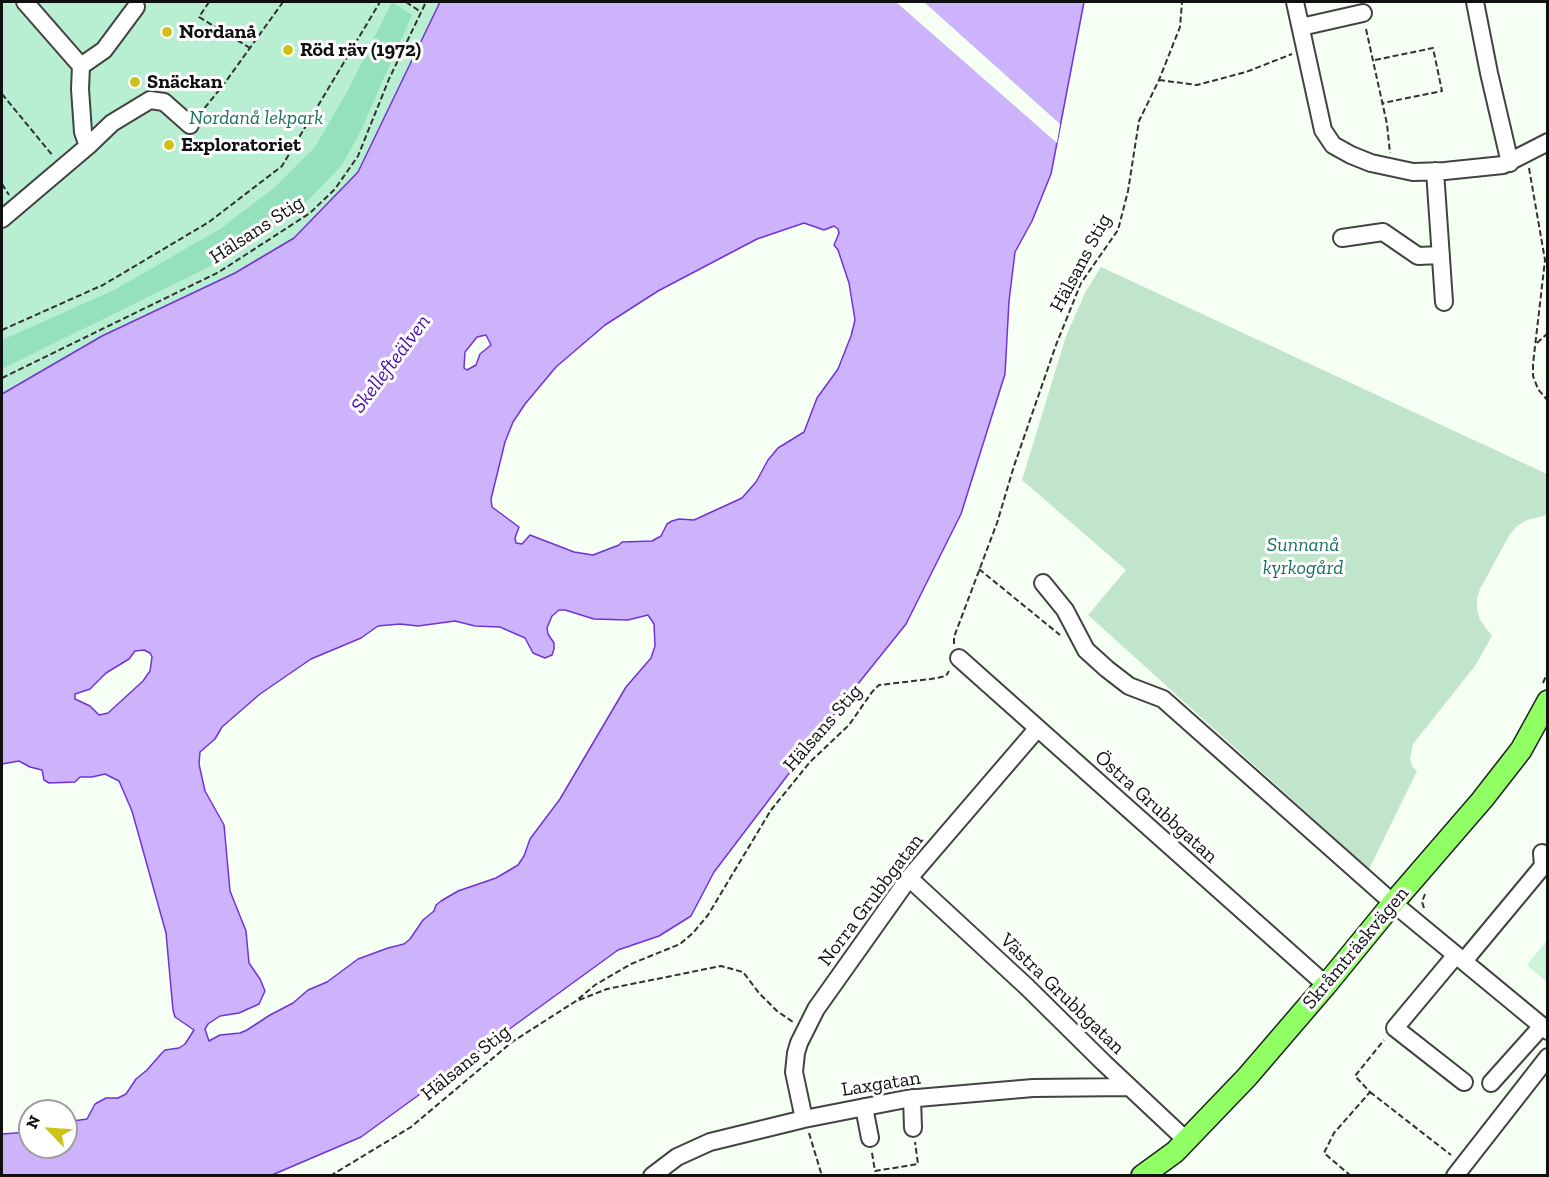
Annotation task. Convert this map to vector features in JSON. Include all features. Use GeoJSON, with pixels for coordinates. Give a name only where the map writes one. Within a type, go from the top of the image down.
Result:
{"type":"FeatureCollection","features":[{"type":"Feature","properties":{"kind":"main road","name":"Skråmträskvägen"},"geometry":{"type":"LineString","coordinates":[[1142,1176],[1175,1152],[1247,1077],[1326,985],[1482,800],[1521,750],[1548,701]]}},
{"type":"Feature","properties":{"kind":"street"},"geometry":{"type":"LineString","coordinates":[[25,2],[81,66],[83,132],[88,146]]}},
{"type":"Feature","properties":{"kind":"street"},"geometry":{"type":"LineString","coordinates":[[1295,2],[1323,130],[1333,145],[1371,163],[1413,172],[1468,169],[1510,163],[1548,142]]}},
{"type":"Feature","properties":{"kind":"street"},"geometry":{"type":"LineString","coordinates":[[1475,2],[1510,163]]}},
{"type":"Feature","properties":{"kind":"street"},"geometry":{"type":"LineString","coordinates":[[81,66],[104,50],[136,7]]}},
{"type":"Feature","properties":{"kind":"street"},"geometry":{"type":"LineString","coordinates":[[1301,27],[1363,13]]}},
{"type":"Feature","properties":{"kind":"street"},"geometry":{"type":"LineString","coordinates":[[2,219],[112,123],[150,100],[164,102],[190,125]]}},
{"type":"Feature","properties":{"kind":"street"},"geometry":{"type":"LineString","coordinates":[[1435,171],[1444,302]]}},
{"type":"Feature","properties":{"kind":"street"},"geometry":{"type":"LineString","coordinates":[[1342,238],[1383,232],[1418,256],[1441,255]]}},
{"type":"Feature","properties":{"kind":"street"},"geometry":{"type":"LineString","coordinates":[[1043,583],[1065,610],[1086,650],[1107,669],[1129,686],[1163,699],[1394,903],[1545,1029],[1491,1083]]}},
{"type":"Feature","properties":{"kind":"street","name":"Östra Grubbgatan"},"geometry":{"type":"LineString","coordinates":[[959,658],[1326,985]]}},
{"type":"Feature","properties":{"kind":"street","name":"Norra Grubbgatan"},"geometry":{"type":"LineString","coordinates":[[804,1119],[794,1072],[796,1053],[816,1009],[909,878],[1037,729]]}},
{"type":"Feature","properties":{"kind":"street"},"geometry":{"type":"LineString","coordinates":[[1464,1082],[1395,1028],[1543,866],[1542,853]]}},
{"type":"Feature","properties":{"kind":"street","name":"Västra Grubbgatan"},"geometry":{"type":"LineString","coordinates":[[909,878],[1027,987],[1186,1140]]}},
{"type":"Feature","properties":{"kind":"street"},"geometry":{"type":"LineString","coordinates":[[1459,1170],[1548,1057]]}},
{"type":"Feature","properties":{"kind":"street","name":"Laxgatan"},"geometry":{"type":"LineString","coordinates":[[652,1176],[677,1157],[710,1142],[804,1119],[912,1098],[1034,1089],[1129,1087]]}},
{"type":"Feature","properties":{"kind":"street"},"geometry":{"type":"LineString","coordinates":[[912,1098],[913,1128]]}},
{"type":"Feature","properties":{"kind":"street"},"geometry":{"type":"LineString","coordinates":[[864,1107],[870,1138]]}},
{"type":"Feature","properties":{"kind":"path"},"geometry":{"type":"LineString","coordinates":[[209,2],[199,17],[250,48]]}},
{"type":"Feature","properties":{"kind":"path"},"geometry":{"type":"LineString","coordinates":[[190,125],[224,84],[283,2]]}},
{"type":"Feature","properties":{"kind":"path"},"geometry":{"type":"LineString","coordinates":[[2,330],[103,285],[209,222],[282,166],[380,2]]}},
{"type":"Feature","properties":{"kind":"path"},"geometry":{"type":"LineString","coordinates":[[406,2],[421,12]]}},
{"type":"Feature","properties":{"kind":"path","name":"Hälsans Stig"},"geometry":{"type":"LineString","coordinates":[[2,378],[219,272],[310,213],[336,189],[358,156],[388,79],[426,2]]}},
{"type":"Feature","properties":{"kind":"path","name":"Hälsans Stig"},"geometry":{"type":"LineString","coordinates":[[330,1176],[411,1127],[512,1042],[576,1001],[615,972],[680,944],[708,915],[771,810],[810,762],[849,725],[879,685],[946,676],[959,658],[954,649],[954,637],[997,523],[1056,345],[1081,283],[1118,230],[1128,191],[1139,122],[1180,27],[1182,2]]}},
{"type":"Feature","properties":{"kind":"path"},"geometry":{"type":"LineString","coordinates":[[1363,13],[1387,124],[1392,168]]}},
{"type":"Feature","properties":{"kind":"path"},"geometry":{"type":"LineString","coordinates":[[1159,80],[1197,85],[1246,72],[1305,48]]}},
{"type":"Feature","properties":{"kind":"path"},"geometry":{"type":"LineString","coordinates":[[1373,61],[1433,48],[1442,91],[1383,103]]}},
{"type":"Feature","properties":{"kind":"path"},"geometry":{"type":"LineString","coordinates":[[2,94],[63,168]]}},
{"type":"Feature","properties":{"kind":"path"},"geometry":{"type":"LineString","coordinates":[[1527,153],[1546,262],[1533,376],[1538,389],[1548,401]]}},
{"type":"Feature","properties":{"kind":"path"},"geometry":{"type":"LineString","coordinates":[[1537,343],[1548,333]]}},
{"type":"Feature","properties":{"kind":"path"},"geometry":{"type":"LineString","coordinates":[[979,569],[1062,636]]}},
{"type":"Feature","properties":{"kind":"path"},"geometry":{"type":"LineString","coordinates":[[576,1001],[608,989],[721,966],[743,972],[777,1011],[788,1020],[806,1029]]}},
{"type":"Feature","properties":{"kind":"path"},"geometry":{"type":"LineString","coordinates":[[1395,1028],[1355,1076],[1370,1092],[1459,1170]]}},
{"type":"Feature","properties":{"kind":"path"},"geometry":{"type":"LineString","coordinates":[[1351,1176],[1324,1153],[1334,1133],[1370,1092]]}},
{"type":"Feature","properties":{"kind":"path"},"geometry":{"type":"LineString","coordinates":[[804,1119],[822,1176]]}},
{"type":"Feature","properties":{"kind":"path"},"geometry":{"type":"LineString","coordinates":[[870,1138],[875,1171],[918,1164],[913,1128]]}},
{"type":"Feature","properties":{"kind":"green space","name":"Nordanå lekpark"},"geometry":{"type":"Polygon","coordinates":[[[2,2],[440,2],[358,172],[294,238],[235,273],[102,336],[2,394],[2,2]]]}},
{"type":"Feature","properties":{"kind":"green space"},"geometry":{"type":"Polygon","coordinates":[[[392,2],[412,15],[358,137],[341,166],[296,213],[231,256],[2,369],[2,340],[116,289],[220,229],[274,188],[315,147],[348,90],[392,2]]]}},
{"type":"Feature","properties":{"kind":"green space","name":"Sunnanå kyrkogård"},"geometry":{"type":"Polygon","coordinates":[[[1101,267],[1547,474],[1547,515],[1527,520],[1517,526],[1510,534],[1480,589],[1477,609],[1480,620],[1492,636],[1475,666],[1413,744],[1410,759],[1417,771],[1369,869],[1088,615],[1126,570],[1022,480],[1066,336],[1086,291],[1101,267]]]}},
{"type":"Feature","properties":{"kind":"green space"},"geometry":{"type":"Polygon","coordinates":[[[1547,940],[1547,982],[1527,965],[1547,940]]]}},
{"type":"Feature","properties":{"kind":"water","name":"Skellefteälven"},"geometry":{"type":"Polygon","coordinates":[[[440,2],[1084,2],[1051,174],[1032,221],[1015,252],[1009,301],[1005,374],[961,514],[906,624],[841,705],[714,872],[691,916],[659,936],[618,950],[361,1137],[272,1175],[2,1175],[2,1134],[18,1133],[18,1159],[78,1159],[78,1120],[87,1119],[95,1104],[106,1098],[118,1098],[126,1094],[136,1079],[165,1050],[179,1048],[185,1044],[194,1030],[175,1017],[166,933],[132,811],[119,781],[105,774],[80,777],[75,782],[49,783],[44,780],[42,770],[19,761],[2,764],[2,394],[102,336],[235,273],[294,238],[358,172],[440,2]],[[804,223],[757,239],[658,291],[605,325],[556,367],[513,422],[505,442],[491,499],[492,507],[519,527],[515,538],[516,543],[522,544],[530,535],[574,552],[593,555],[622,542],[652,541],[661,536],[667,524],[672,521],[694,520],[742,498],[756,482],[768,460],[778,448],[804,432],[817,398],[838,369],[855,320],[849,283],[838,250],[834,245],[839,233],[838,229],[834,226],[824,230],[804,223]],[[486,335],[477,337],[465,352],[464,368],[467,370],[476,365],[480,354],[491,345],[486,335]],[[559,610],[552,616],[547,628],[554,643],[554,649],[552,655],[545,658],[533,653],[525,638],[500,627],[475,626],[455,621],[418,626],[400,624],[378,626],[361,638],[311,659],[260,694],[222,727],[215,739],[200,752],[199,764],[205,791],[224,825],[230,891],[246,931],[249,963],[265,991],[259,1004],[239,1013],[220,1016],[208,1024],[205,1029],[209,1041],[220,1035],[247,1030],[293,1003],[308,990],[327,982],[358,959],[404,944],[441,901],[458,891],[496,878],[518,865],[530,839],[560,799],[626,687],[651,658],[655,646],[654,624],[648,615],[628,620],[594,619],[559,610]],[[144,650],[135,651],[129,659],[106,673],[90,689],[75,694],[75,699],[90,706],[99,715],[108,713],[143,681],[150,671],[152,657],[144,650]]]}},
{"type":"Feature","properties":{"kind":"pier"},"geometry":{"type":"Polygon","coordinates":[[[896,2],[924,2],[1060,124],[1057,143],[896,2]]]}},
{"type":"Feature","properties":{"kind":"place","name":"Nordanå"},"geometry":{"type":"Point","coordinates":[167,32]}},
{"type":"Feature","properties":{"kind":"place","name":"Röd räv (1972)"},"geometry":{"type":"Point","coordinates":[288,50]}},
{"type":"Feature","properties":{"kind":"place","name":"Snäckan"},"geometry":{"type":"Point","coordinates":[135,82]}},
{"type":"Feature","properties":{"kind":"place","name":"Exploratoriet"},"geometry":{"type":"Point","coordinates":[169,145]}}]}
